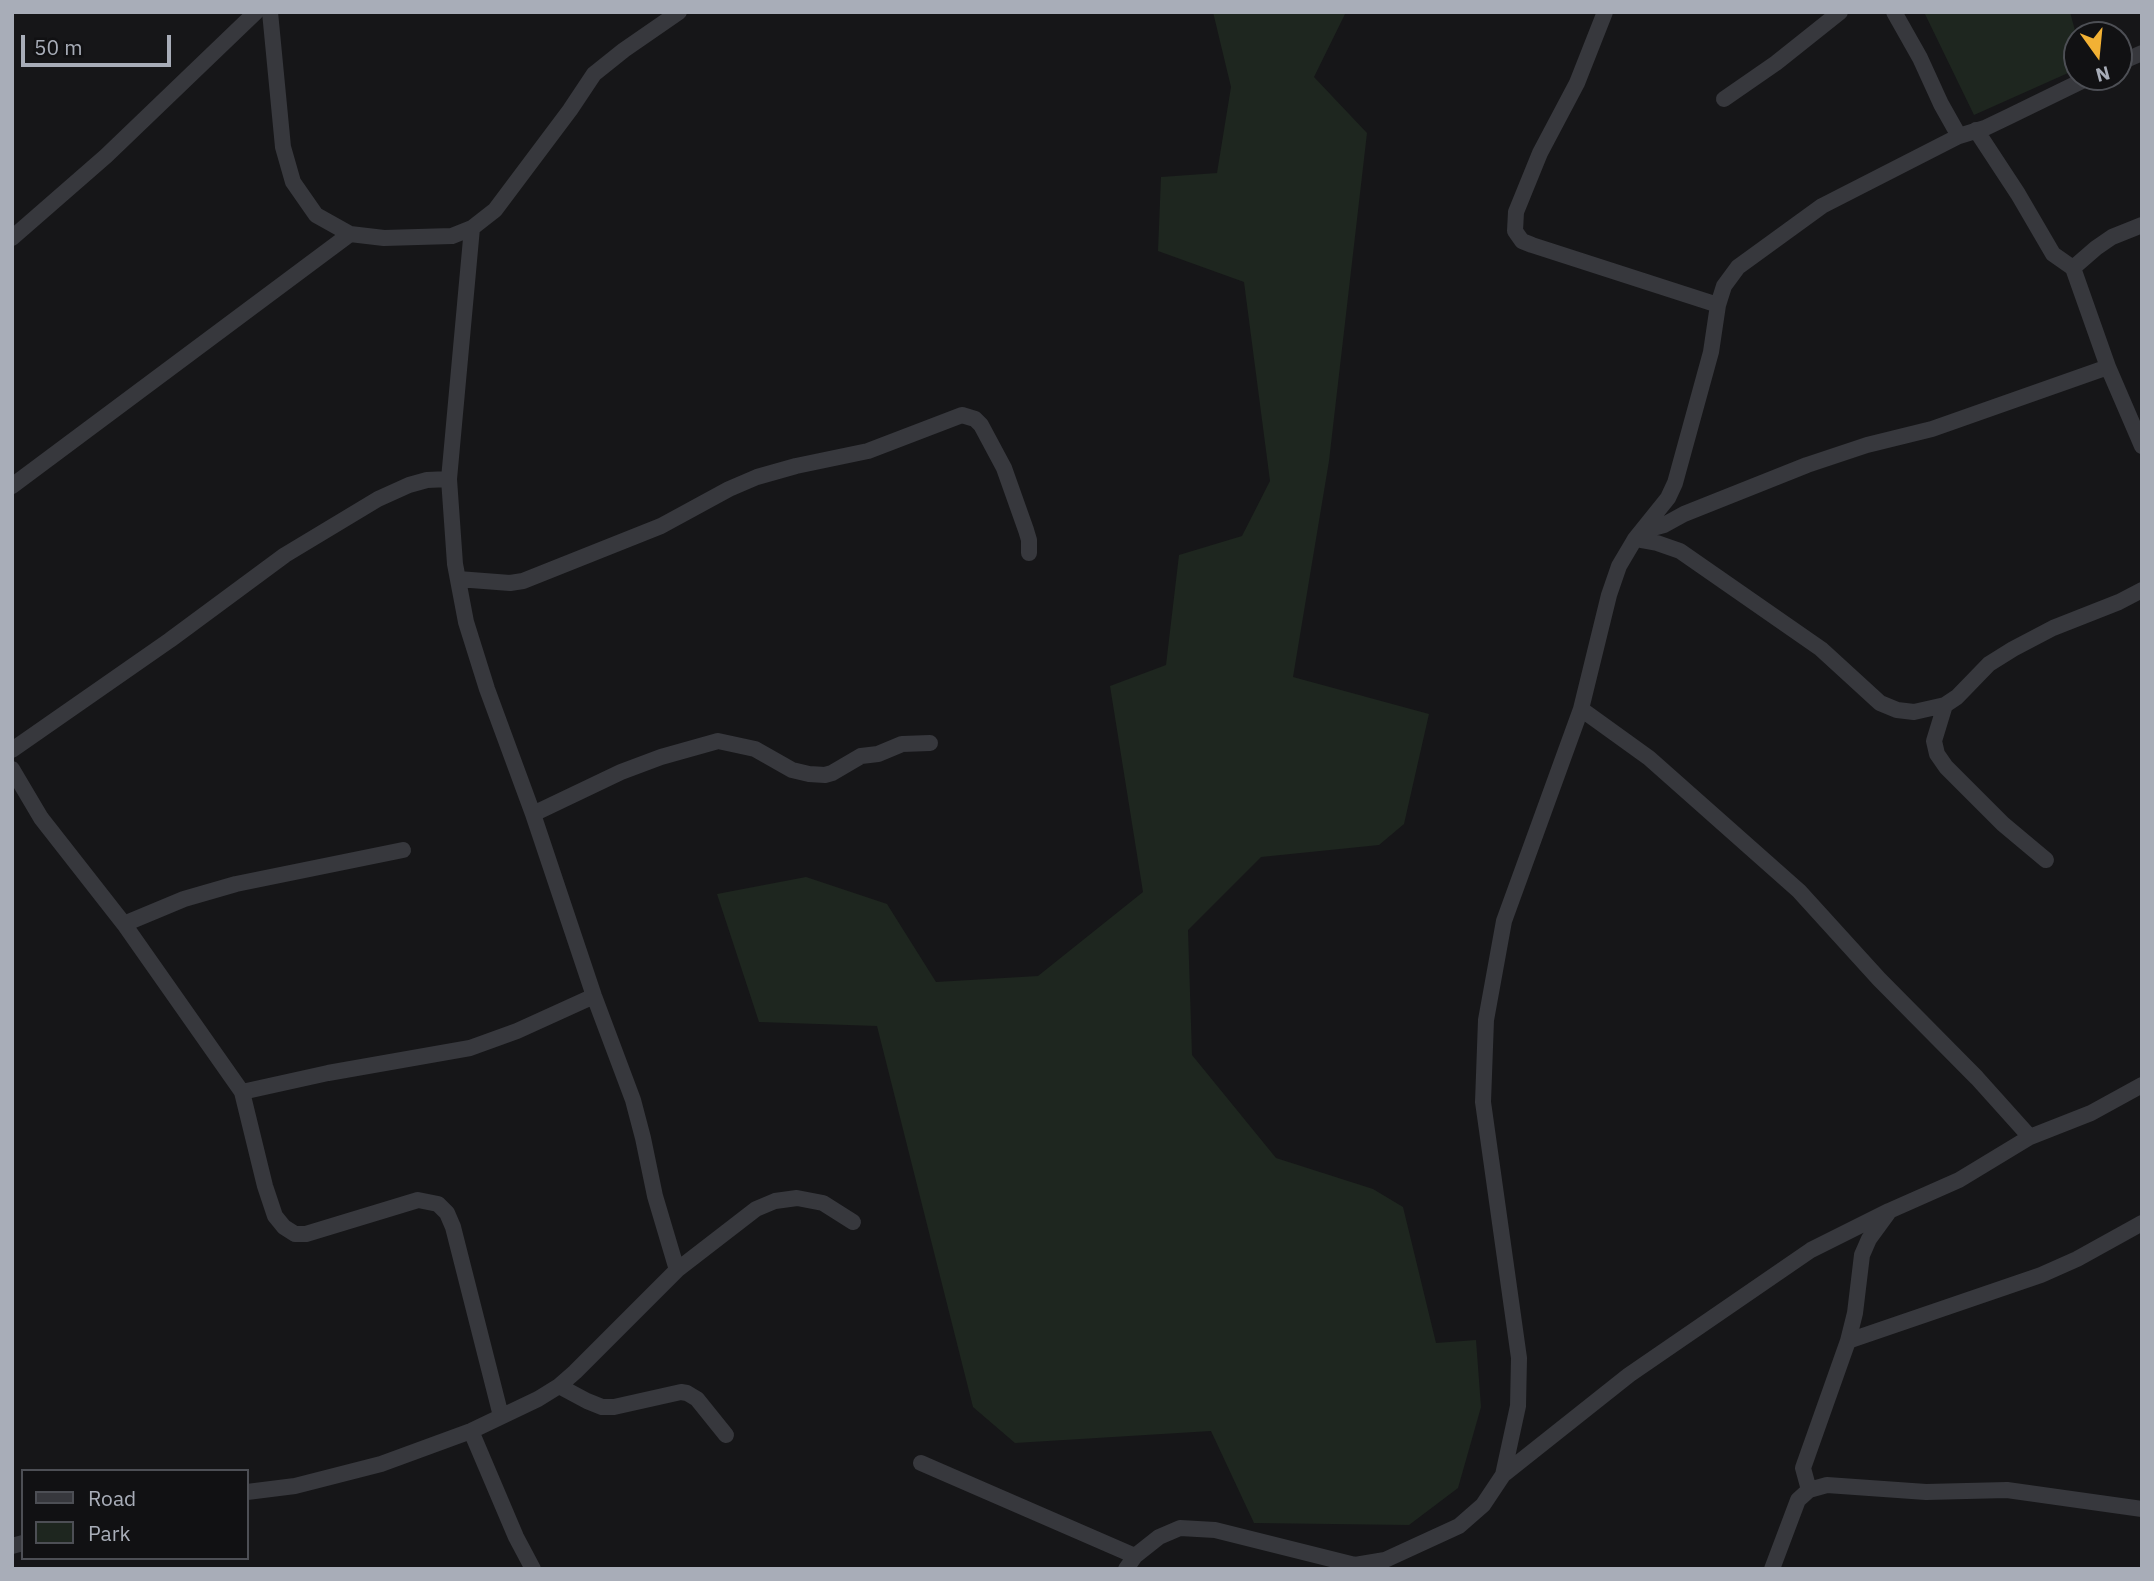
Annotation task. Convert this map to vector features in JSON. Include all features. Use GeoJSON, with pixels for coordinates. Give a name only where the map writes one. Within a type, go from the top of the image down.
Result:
{"type":"FeatureCollection","features":[{"type":"Feature","properties":{"kind":"street"},"geometry":{"type":"LineString","coordinates":[[12,238],[106,156],[256,12]]}},
{"type":"Feature","properties":{"kind":"street"},"geometry":{"type":"LineString","coordinates":[[270,12],[284,146],[293,182],[316,215],[350,234],[384,238],[452,236],[472,228],[495,211],[594,74],[679,12]]}},
{"type":"Feature","properties":{"kind":"street"},"geometry":{"type":"LineString","coordinates":[[1605,12],[1577,83],[1540,153],[1516,212],[1515,231],[1522,241],[1532,245],[1718,305]]}},
{"type":"Feature","properties":{"kind":"street"},"geometry":{"type":"LineString","coordinates":[[1724,99],[1776,63],[1840,12]]}},
{"type":"Feature","properties":{"kind":"street"},"geometry":{"type":"LineString","coordinates":[[1894,12],[1959,136]]}},
{"type":"Feature","properties":{"kind":"street"},"geometry":{"type":"LineString","coordinates":[[1503,1475],[1518,1406],[1519,1357],[1483,1102],[1486,1020],[1504,921],[1581,709],[1609,594],[1619,566],[1668,498],[1675,483],[1711,352],[1718,305],[1724,286],[1738,267],[1822,206],[1959,136],[2008,117],[2063,90]]}},
{"type":"Feature","properties":{"kind":"street"},"geometry":{"type":"LineString","coordinates":[[1976,130],[2053,254],[2073,268],[2108,367],[2142,446]]}},
{"type":"Feature","properties":{"kind":"street"},"geometry":{"type":"LineString","coordinates":[[2073,268],[2112,237],[2142,225]]}},
{"type":"Feature","properties":{"kind":"street"},"geometry":{"type":"LineString","coordinates":[[472,228],[449,479],[455,564],[467,622],[487,689],[633,1100],[654,1196],[677,1270]]}},
{"type":"Feature","properties":{"kind":"street"},"geometry":{"type":"LineString","coordinates":[[12,486],[350,234]]}},
{"type":"Feature","properties":{"kind":"street"},"geometry":{"type":"LineString","coordinates":[[1639,535],[1807,465],[1867,445],[1932,429],[2108,367]]}},
{"type":"Feature","properties":{"kind":"street"},"geometry":{"type":"LineString","coordinates":[[458,579],[510,583],[523,581],[661,526],[757,477],[868,451],[962,415],[975,419],[981,425],[1004,468],[1029,540],[1029,553]]}},
{"type":"Feature","properties":{"kind":"street"},"geometry":{"type":"LineString","coordinates":[[12,750],[170,640],[285,555],[388,494],[427,480],[449,479]]}},
{"type":"Feature","properties":{"kind":"street"},"geometry":{"type":"LineString","coordinates":[[1639,535],[1680,551],[1821,649],[1880,703],[1896,710],[1914,712],[1945,705],[1957,697],[1989,664],[2012,649],[2053,628],[2142,590]]}},
{"type":"Feature","properties":{"kind":"street"},"geometry":{"type":"LineString","coordinates":[[1945,705],[1934,741],[1937,754],[1946,767],[2003,824],[2046,860]]}},
{"type":"Feature","properties":{"kind":"street"},"geometry":{"type":"LineString","coordinates":[[1581,709],[1649,758],[1800,891],[1879,979],[2030,1137]]}},
{"type":"Feature","properties":{"kind":"street"},"geometry":{"type":"LineString","coordinates":[[533,814],[621,772],[661,757],[718,741],[755,750],[792,769],[825,775],[854,758],[878,754],[902,744],[930,743]]}},
{"type":"Feature","properties":{"kind":"street"},"geometry":{"type":"LineString","coordinates":[[12,769],[41,818],[124,924],[242,1092],[265,1186],[275,1216],[284,1227],[295,1234],[306,1234],[418,1200],[438,1204],[447,1213],[453,1227],[501,1416]]}},
{"type":"Feature","properties":{"kind":"street"},"geometry":{"type":"LineString","coordinates":[[124,924],[184,899],[236,884],[403,850]]}},
{"type":"Feature","properties":{"kind":"street"},"geometry":{"type":"LineString","coordinates":[[242,1092],[328,1073],[470,1048],[517,1031],[594,996]]}},
{"type":"Feature","properties":{"kind":"street"},"geometry":{"type":"LineString","coordinates":[[921,1462],[1131,1562],[1159,1537],[1180,1528],[1215,1530],[1359,1567],[1385,1560],[1459,1526],[1483,1505],[1503,1475],[1629,1376],[1811,1250],[1959,1180],[2030,1137],[2091,1112],[2142,1085]]}},
{"type":"Feature","properties":{"kind":"street"},"geometry":{"type":"LineString","coordinates":[[248,1492],[295,1486],[369,1467],[471,1431],[538,1399],[559,1386],[677,1270],[756,1209],[775,1201],[797,1198],[823,1203],[853,1222]]}},
{"type":"Feature","properties":{"kind":"street"},"geometry":{"type":"LineString","coordinates":[[1809,1490],[1803,1468],[1848,1341],[1855,1313],[1862,1255],[1869,1239],[1889,1212]]}},
{"type":"Feature","properties":{"kind":"street"},"geometry":{"type":"LineString","coordinates":[[1848,1341],[2041,1275],[2077,1259],[2142,1223]]}},
{"type":"Feature","properties":{"kind":"street"},"geometry":{"type":"LineString","coordinates":[[1836,1238],[1847,1242],[1862,1255]]}},
{"type":"Feature","properties":{"kind":"street"},"geometry":{"type":"LineString","coordinates":[[559,1386],[602,1407],[687,1392],[697,1399],[726,1434]]}},
{"type":"Feature","properties":{"kind":"street"},"geometry":{"type":"LineString","coordinates":[[471,1431],[516,1537],[533,1569]]}},
{"type":"Feature","properties":{"kind":"street"},"geometry":{"type":"LineString","coordinates":[[1772,1569],[1798,1500],[1809,1490],[1828,1485],[1926,1492],[2007,1490],[2142,1509]]}},
{"type":"Feature","properties":{"kind":"green space"},"geometry":{"type":"Polygon","coordinates":[[[1213,12],[1346,12],[1314,77],[1367,133],[1329,461],[1293,677],[1429,714],[1404,824],[1379,845],[1261,857],[1188,930],[1192,1055],[1276,1158],[1373,1189],[1403,1207],[1436,1343],[1476,1340],[1481,1407],[1458,1488],[1409,1525],[1254,1523],[1211,1431],[1015,1443],[973,1407],[877,1026],[759,1022],[717,894],[806,877],[887,904],[936,982],[1038,976],[1143,892],[1110,686],[1166,665],[1179,555],[1242,536],[1270,481],[1244,282],[1158,251],[1161,177],[1217,173],[1231,87],[1213,12]]]}},
{"type":"Feature","properties":{"kind":"green space"},"geometry":{"type":"Polygon","coordinates":[[[1924,12],[2070,12],[2072,21],[2063,21],[2063,75],[1974,115],[1924,12]]]}}]}
